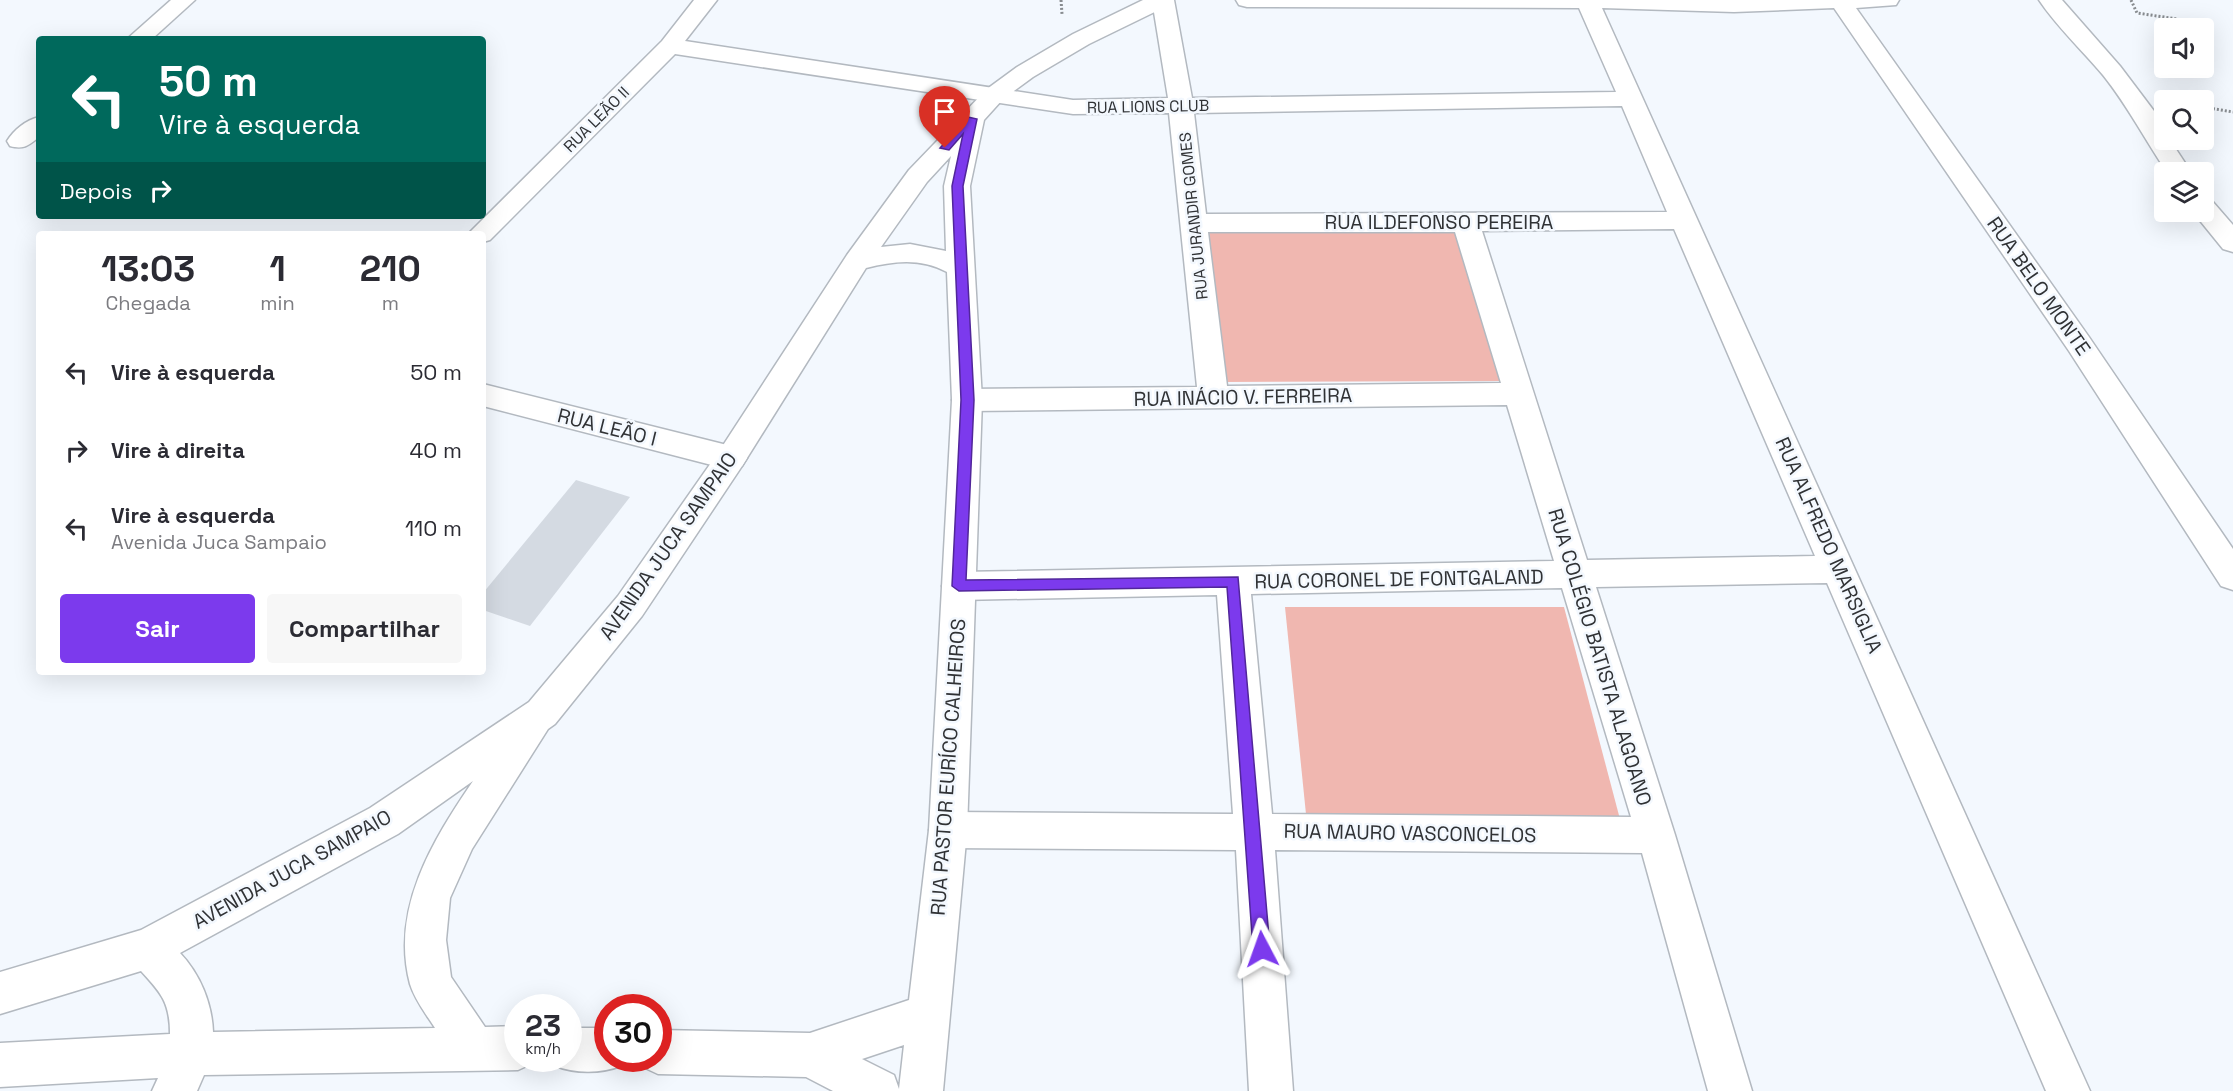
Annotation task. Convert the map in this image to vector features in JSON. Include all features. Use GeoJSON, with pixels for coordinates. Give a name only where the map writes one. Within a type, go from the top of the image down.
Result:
{"type":"FeatureCollection","features":[{"type":"Feature","properties":{"kind":"street"},"geometry":{"type":"LineString","coordinates":[[142,36],[184,0]]}},
{"type":"Feature","properties":{"kind":"street","name":"RUA LEÃO II"},"geometry":{"type":"LineString","coordinates":[[484,231],[670,46],[706,0]]}},
{"type":"Feature","properties":{"kind":"street","name":"AVENIDA JUCA SAMPAIO"},"geometry":{"type":"LineString","coordinates":[[0,993],[148,948],[384,821],[542,713],[630,606],[731,458],[857,261],[918,176],[995,94],[1024,72],[1081,39],[1162,0]]}},
{"type":"Feature","properties":{"kind":"street","name":"RUA JURANDIR GOMES"},"geometry":{"type":"LineString","coordinates":[[1162,0],[1181,106],[1213,398]]}},
{"type":"Feature","properties":{"kind":"street"},"geometry":{"type":"LineString","coordinates":[[1247,0],[1587,1],[1734,5],[1887,0]]}},
{"type":"Feature","properties":{"kind":"street"},"geometry":{"type":"LineString","coordinates":[[2050,0],[2112,71],[2151,124],[2160,144],[2172,162]]}},
{"type":"Feature","properties":{"kind":"street","name":"RUA ALFREDO MARSIGLIA"},"geometry":{"type":"LineString","coordinates":[[1587,1],[1686,220],[2068,1091]]}},
{"type":"Feature","properties":{"kind":"street","name":"RUA BELO MONTE"},"geometry":{"type":"LineString","coordinates":[[1839,1],[2079,344],[2233,576]]}},
{"type":"Feature","properties":{"kind":"street","name":"RUA LIONS CLUB"},"geometry":{"type":"LineString","coordinates":[[670,46],[1073,107],[1631,99]]}},
{"type":"Feature","properties":{"kind":"street","name":"RUA PASTOR EURÍCO CALHEIROS"},"geometry":{"type":"LineString","coordinates":[[921,1091],[948,830],[967,400],[957,186],[972,119]]}},
{"type":"Feature","properties":{"kind":"street"},"geometry":{"type":"LineString","coordinates":[[19,141],[36,127]]}},
{"type":"Feature","properties":{"kind":"street","name":"RUA ILDEFONSO PEREIRA"},"geometry":{"type":"LineString","coordinates":[[1193,223],[1686,220]]}},
{"type":"Feature","properties":{"kind":"street"},"geometry":{"type":"LineString","coordinates":[[2214,220],[2233,243]]}},
{"type":"Feature","properties":{"kind":"street","name":"RUA COLÉGIO BATISTA ALAGOANO"},"geometry":{"type":"LineString","coordinates":[[1466,223],[1656,835],[1730,1091]]}},
{"type":"Feature","properties":{"kind":"street"},"geometry":{"type":"LineString","coordinates":[[857,261],[893,252],[912,251],[948,260],[961,268]]}},
{"type":"Feature","properties":{"kind":"street","name":"RUA INÁCIO V. FERREIRA"},"geometry":{"type":"LineString","coordinates":[[967,400],[1520,394]]}},
{"type":"Feature","properties":{"kind":"street","name":"RUA LEÃO I"},"geometry":{"type":"LineString","coordinates":[[486,396],[731,458]]}},
{"type":"Feature","properties":{"kind":"street","name":"RUA CORONEL DE FONTGALAND"},"geometry":{"type":"LineString","coordinates":[[959,586],[1574,576],[1840,569]]}},
{"type":"Feature","properties":{"kind":"street"},"geometry":{"type":"LineString","coordinates":[[1233,581],[1254,831],[1271,1091]]}},
{"type":"Feature","properties":{"kind":"street"},"geometry":{"type":"LineString","coordinates":[[473,1047],[431,984],[426,940],[430,897],[458,836],[542,713]]}},
{"type":"Feature","properties":{"kind":"street","name":"RUA MAURO VASCONCELOS"},"geometry":{"type":"LineString","coordinates":[[948,830],[1656,835]]}},
{"type":"Feature","properties":{"kind":"street"},"geometry":{"type":"LineString","coordinates":[[148,948],[179,982],[191,1015],[183,1073]]}},
{"type":"Feature","properties":{"kind":"street"},"geometry":{"type":"LineString","coordinates":[[672,1052],[810,1055],[929,1015]]}},
{"type":"Feature","properties":{"kind":"street"},"geometry":{"type":"LineString","coordinates":[[0,1065],[183,1073],[473,1047],[504,1048]]}},
{"type":"Feature","properties":{"kind":"street"},"geometry":{"type":"LineString","coordinates":[[810,1055],[878,1091]]}},
{"type":"Feature","properties":{"kind":"path"},"geometry":{"type":"LineString","coordinates":[[2131,0],[2137,13],[2166,18]]}},
{"type":"Feature","properties":{"kind":"path"},"geometry":{"type":"LineString","coordinates":[[2214,109],[2233,112]]}},
{"type":"Feature","properties":{"kind":"shaded area"},"geometry":{"type":"Polygon","coordinates":[[[1465,231],[1505,381],[1221,382],[1209,232],[1465,231]]]}},
{"type":"Feature","properties":{"kind":"shaded area"},"geometry":{"type":"Polygon","coordinates":[[[1285,607],[1564,607],[1621,823],[1307,824],[1285,607]]]}},
{"type":"Feature","properties":{"kind":"building"},"geometry":{"type":"Polygon","coordinates":[[[576,480],[630,497],[530,626],[486,611],[486,589],[576,480]]]}},
{"type":"Feature","properties":{"kind":"route"},"geometry":{"type":"LineString","coordinates":[[945,148],[972,119],[957,186],[967,400],[959,586],[1233,581],[1262,949]]}}]}
